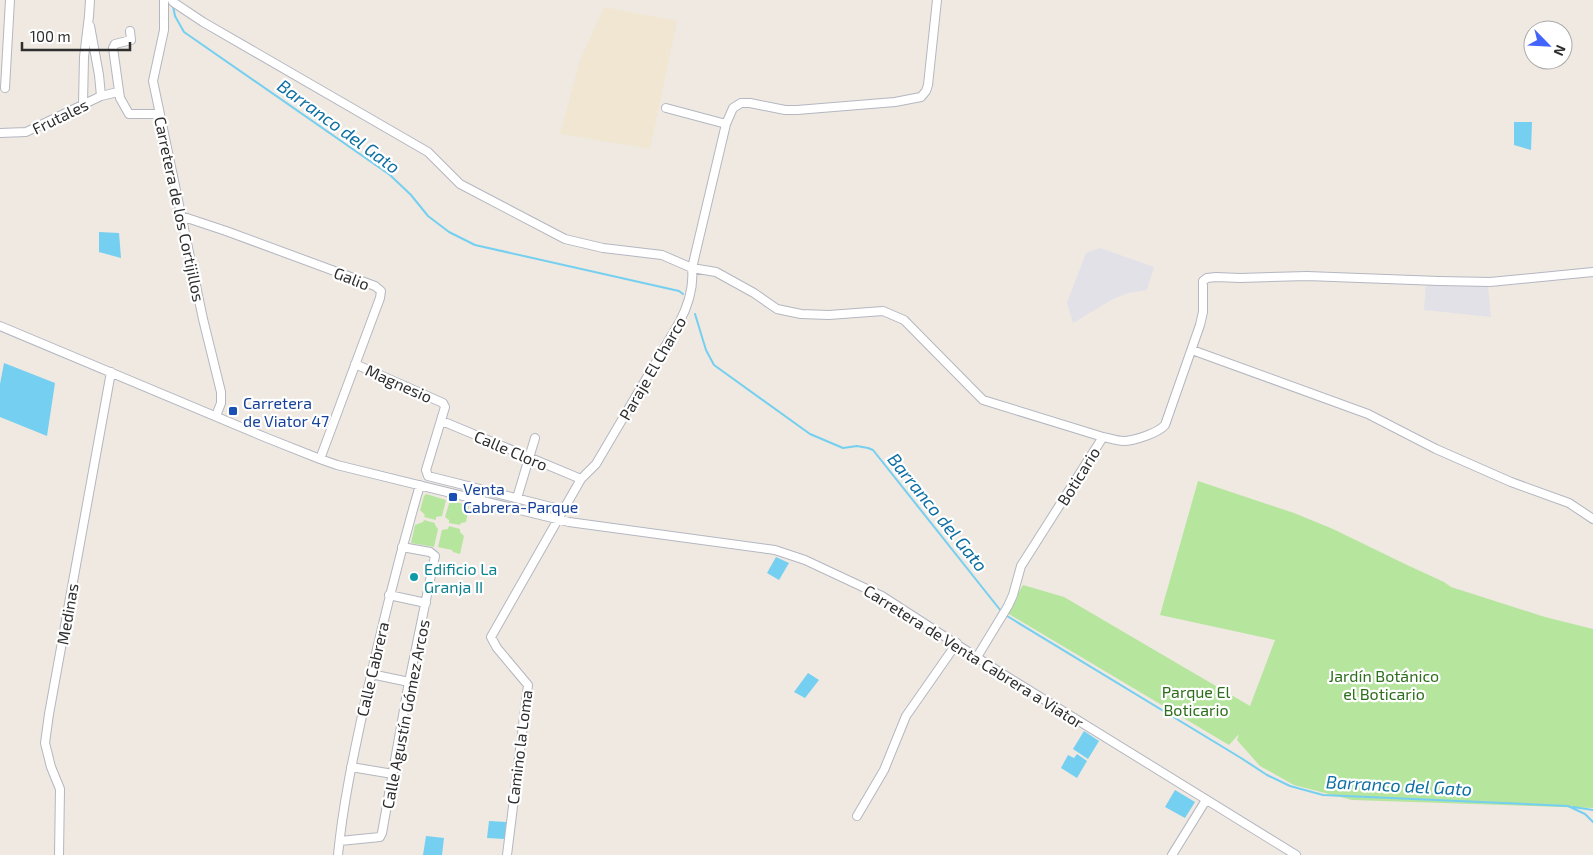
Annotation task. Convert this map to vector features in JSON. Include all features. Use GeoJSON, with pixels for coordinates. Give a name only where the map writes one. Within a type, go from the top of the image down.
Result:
{"type":"FeatureCollection","features":[{"type":"Feature","properties":{"kind":"street"},"geometry":{"type":"LineString","coordinates":[[5,88],[4,51],[10,0]]}},
{"type":"Feature","properties":{"kind":"street"},"geometry":{"type":"LineString","coordinates":[[83,104],[84,58],[90,0]]}},
{"type":"Feature","properties":{"kind":"street","name":"Carretera de los Cortijillos"},"geometry":{"type":"LineString","coordinates":[[164,0],[164,30],[153,82],[221,392],[221,403],[216,416]]}},
{"type":"Feature","properties":{"kind":"street"},"geometry":{"type":"LineString","coordinates":[[172,0],[203,22],[428,152],[460,184],[565,239],[603,248],[662,255],[692,268],[716,272],[754,293],[777,309],[801,314],[829,315],[883,311],[904,320],[983,400],[1103,437]]}},
{"type":"Feature","properties":{"kind":"street"},"geometry":{"type":"LineString","coordinates":[[666,108],[726,124],[733,108],[741,103],[797,110],[894,102],[921,97],[928,85],[937,0]]}},
{"type":"Feature","properties":{"kind":"street"},"geometry":{"type":"LineString","coordinates":[[89,16],[101,96]]}},
{"type":"Feature","properties":{"kind":"street"},"geometry":{"type":"LineString","coordinates":[[130,32],[131,40],[115,44],[113,48],[120,98],[129,114],[159,114]]}},
{"type":"Feature","properties":{"kind":"street","name":"Frutales"},"geometry":{"type":"LineString","coordinates":[[0,133],[26,132],[101,96],[118,92]]}},
{"type":"Feature","properties":{"kind":"street","name":"Paraje El Charco"},"geometry":{"type":"LineString","coordinates":[[558,519],[581,479],[596,464],[682,317],[694,281],[692,268],[726,124]]}},
{"type":"Feature","properties":{"kind":"street","name":"Galio"},"geometry":{"type":"LineString","coordinates":[[181,216],[375,286],[381,291],[320,459]]}},
{"type":"Feature","properties":{"kind":"street","name":"Boticario"},"geometry":{"type":"LineString","coordinates":[[977,657],[1008,606],[1021,566],[1103,437],[1123,441],[1132,440],[1161,429],[1165,425],[1192,350],[1203,312],[1203,281],[1207,278],[1307,276],[1490,282],[1593,272]]}},
{"type":"Feature","properties":{"kind":"street","name":"Carretera de Venta Cabrera a Viator"},"geometry":{"type":"LineString","coordinates":[[0,326],[320,459],[558,519],[680,538],[775,550],[805,560],[882,596],[1296,855]]}},
{"type":"Feature","properties":{"kind":"street"},"geometry":{"type":"LineString","coordinates":[[1192,350],[1368,414],[1436,449],[1502,479],[1569,503],[1593,519]]}},
{"type":"Feature","properties":{"kind":"street","name":"Magnesio"},"geometry":{"type":"LineString","coordinates":[[355,364],[443,403],[445,407],[442,421]]}},
{"type":"Feature","properties":{"kind":"street","name":"Medinas"},"geometry":{"type":"LineString","coordinates":[[59,855],[60,789],[50,767],[45,743],[111,372]]}},
{"type":"Feature","properties":{"kind":"street"},"geometry":{"type":"LineString","coordinates":[[442,421],[426,470],[428,476],[563,510]]}},
{"type":"Feature","properties":{"kind":"street","name":"Calle Cloro"},"geometry":{"type":"LineString","coordinates":[[442,421],[581,479]]}},
{"type":"Feature","properties":{"kind":"street"},"geometry":{"type":"LineString","coordinates":[[517,498],[535,438]]}},
{"type":"Feature","properties":{"kind":"street","name":"Calle Cabrera"},"geometry":{"type":"LineString","coordinates":[[338,855],[351,767],[371,674],[389,595],[420,485]]}},
{"type":"Feature","properties":{"kind":"street","name":"Camino la Loma"},"geometry":{"type":"LineString","coordinates":[[507,855],[528,685],[497,648],[491,636],[558,519]]}},
{"type":"Feature","properties":{"kind":"street","name":"Calle Agustín Gómez Arcos"},"geometry":{"type":"LineString","coordinates":[[340,841],[380,837],[382,832],[409,682],[436,556],[430,552],[402,547]]}},
{"type":"Feature","properties":{"kind":"street"},"geometry":{"type":"LineString","coordinates":[[389,595],[426,603]]}},
{"type":"Feature","properties":{"kind":"street"},"geometry":{"type":"LineString","coordinates":[[857,816],[884,770],[906,716],[957,643]]}},
{"type":"Feature","properties":{"kind":"street"},"geometry":{"type":"LineString","coordinates":[[371,674],[409,682]]}},
{"type":"Feature","properties":{"kind":"street"},"geometry":{"type":"LineString","coordinates":[[351,767],[393,774]]}},
{"type":"Feature","properties":{"kind":"street"},"geometry":{"type":"LineString","coordinates":[[1172,855],[1206,800]]}},
{"type":"Feature","properties":{"kind":"shaded area"},"geometry":{"type":"Polygon","coordinates":[[[604,7],[677,21],[650,149],[560,134],[580,61],[604,7]]]}},
{"type":"Feature","properties":{"kind":"shaded area"},"geometry":{"type":"Polygon","coordinates":[[[1100,248],[1154,267],[1147,290],[1128,293],[1113,299],[1073,323],[1067,303],[1086,253],[1100,248]]]}},
{"type":"Feature","properties":{"kind":"shaded area"},"geometry":{"type":"Polygon","coordinates":[[[1426,284],[1488,286],[1491,317],[1424,310],[1426,284]]]}},
{"type":"Feature","properties":{"kind":"green space","name":"Jardín Botánico el Boticario"},"geometry":{"type":"Polygon","coordinates":[[[1198,481],[1294,513],[1333,529],[1451,587],[1545,617],[1593,629],[1593,808],[1352,800],[1294,785],[1260,766],[1237,740],[1239,734],[1229,745],[1007,613],[1023,585],[1064,597],[1250,706],[1275,640],[1160,615],[1198,481]]]}},
{"type":"Feature","properties":{"kind":"green space"},"geometry":{"type":"Polygon","coordinates":[[[426,494],[446,500],[442,516],[436,517],[436,520],[424,517],[425,515],[420,510],[426,494]]]}},
{"type":"Feature","properties":{"kind":"green space"},"geometry":{"type":"Polygon","coordinates":[[[450,500],[469,506],[466,522],[460,525],[449,523],[449,520],[445,517],[450,500]]]}},
{"type":"Feature","properties":{"kind":"green space"},"geometry":{"type":"Polygon","coordinates":[[[424,520],[435,523],[438,529],[434,547],[411,543],[415,525],[424,520]]]}},
{"type":"Feature","properties":{"kind":"green space"},"geometry":{"type":"Polygon","coordinates":[[[449,526],[460,529],[464,536],[460,554],[438,547],[442,530],[448,529],[449,526]]]}},
{"type":"Feature","properties":{"kind":"water"},"geometry":{"type":"Polygon","coordinates":[[[1514,122],[1532,122],[1531,150],[1514,145],[1514,122]]]}},
{"type":"Feature","properties":{"kind":"water"},"geometry":{"type":"Polygon","coordinates":[[[99,232],[119,233],[121,258],[99,252],[99,232]]]}},
{"type":"Feature","properties":{"kind":"water"},"geometry":{"type":"Polygon","coordinates":[[[4,363],[55,383],[47,436],[0,417],[0,384],[4,363]]]}},
{"type":"Feature","properties":{"kind":"water"},"geometry":{"type":"Polygon","coordinates":[[[776,557],[789,563],[779,580],[767,573],[776,557]]]}},
{"type":"Feature","properties":{"kind":"water"},"geometry":{"type":"Polygon","coordinates":[[[808,673],[819,680],[805,698],[794,692],[808,673]]]}},
{"type":"Feature","properties":{"kind":"water"},"geometry":{"type":"Polygon","coordinates":[[[1084,731],[1099,741],[1088,759],[1073,749],[1084,731]]]}},
{"type":"Feature","properties":{"kind":"water"},"geometry":{"type":"Polygon","coordinates":[[[1077,754],[1087,761],[1077,778],[1061,768],[1068,755],[1074,758],[1077,754]]]}},
{"type":"Feature","properties":{"kind":"water"},"geometry":{"type":"Polygon","coordinates":[[[1175,790],[1195,802],[1185,818],[1165,807],[1175,790]]]}},
{"type":"Feature","properties":{"kind":"water"},"geometry":{"type":"Polygon","coordinates":[[[489,821],[506,822],[505,839],[487,838],[489,821]]]}},
{"type":"Feature","properties":{"kind":"water"},"geometry":{"type":"Polygon","coordinates":[[[426,836],[444,838],[442,855],[423,855],[426,836]]]}},
{"type":"Feature","properties":{"kind":"waterway","name":"Barranco del Gato"},"geometry":{"type":"LineString","coordinates":[[173,6],[175,16],[184,32],[390,175],[411,195],[428,216],[449,232],[475,245],[679,291],[683,294]]}},
{"type":"Feature","properties":{"kind":"waterway","name":"Barranco del Gato"},"geometry":{"type":"LineString","coordinates":[[695,314],[706,350],[714,365],[810,434],[843,448],[857,446],[873,450],[1001,611]]}},
{"type":"Feature","properties":{"kind":"waterway","name":"Barranco del Gato"},"geometry":{"type":"LineString","coordinates":[[1007,616],[1267,775],[1290,786],[1323,795],[1568,806],[1585,814],[1593,822]]}},
{"type":"Feature","properties":{"kind":"waterway"},"geometry":{"type":"LineString","coordinates":[[1573,807],[1593,810]]}},
{"type":"Feature","properties":{"kind":"place","name":"Carretera de Viator 47"},"geometry":{"type":"Point","coordinates":[233,411]}},
{"type":"Feature","properties":{"kind":"place","name":"Venta Cabrera-Parque"},"geometry":{"type":"Point","coordinates":[453,497]}},
{"type":"Feature","properties":{"kind":"place","name":"Edificio La Granja II"},"geometry":{"type":"Point","coordinates":[414,577]}},
{"type":"Feature","properties":{"kind":"park label","name":"Parque El Boticario"},"geometry":{"type":"Point","coordinates":[1196,700]}}]}
